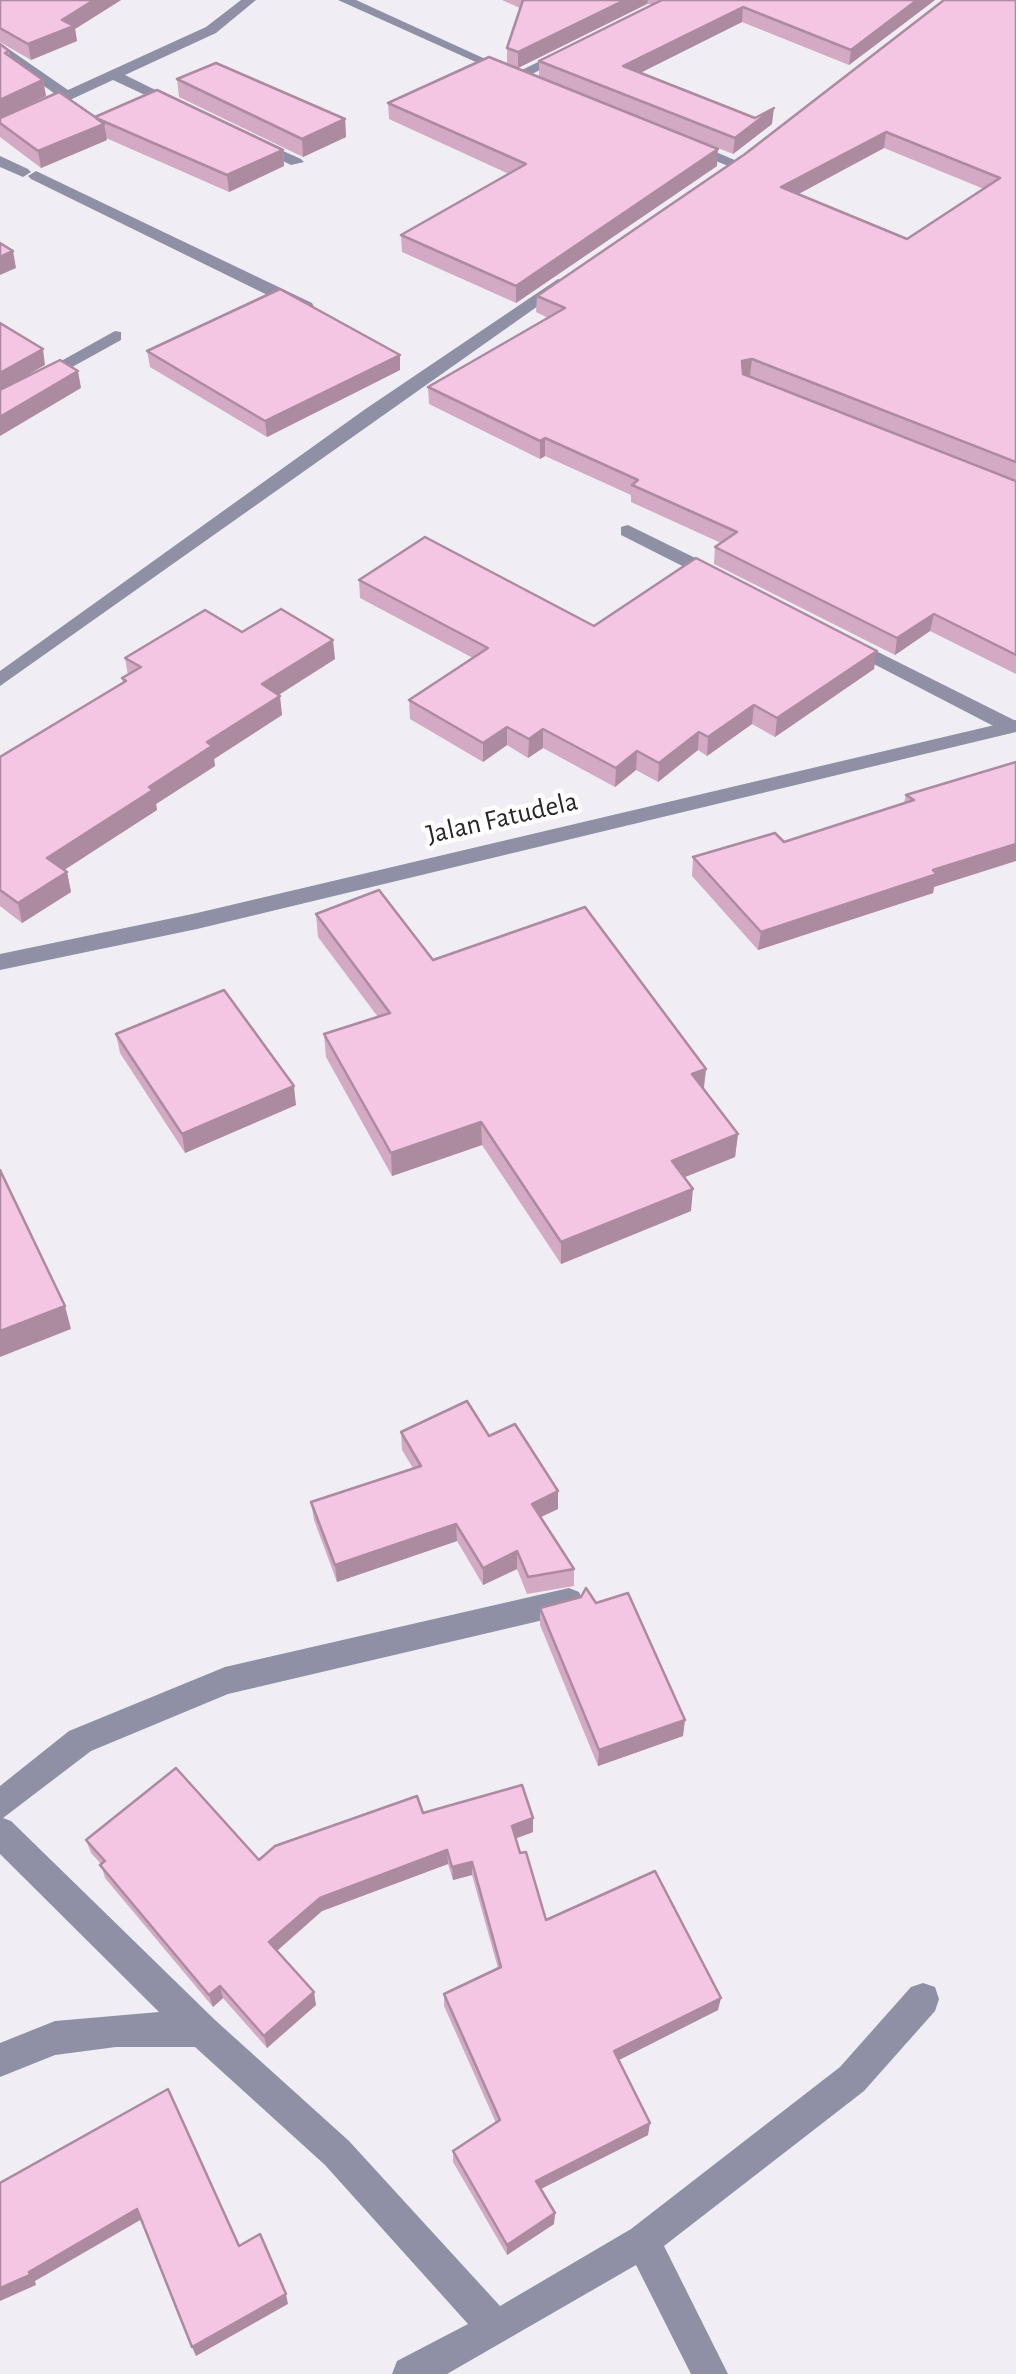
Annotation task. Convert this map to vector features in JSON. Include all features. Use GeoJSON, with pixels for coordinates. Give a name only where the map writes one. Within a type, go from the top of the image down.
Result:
{"type":"FeatureCollection","features":[{"type":"Feature","properties":{"kind":"street"},"geometry":{"type":"LineString","coordinates":[[50,104],[211,30],[249,0]]}},
{"type":"Feature","properties":{"kind":"street"},"geometry":{"type":"LineString","coordinates":[[345,0],[536,85]]}},
{"type":"Feature","properties":{"kind":"street"},"geometry":{"type":"LineString","coordinates":[[518,78],[586,44]]}},
{"type":"Feature","properties":{"kind":"street"},"geometry":{"type":"LineString","coordinates":[[0,47],[67,96]]}},
{"type":"Feature","properties":{"kind":"street"},"geometry":{"type":"LineString","coordinates":[[114,76],[197,115]]}},
{"type":"Feature","properties":{"kind":"street"},"geometry":{"type":"LineString","coordinates":[[230,131],[296,162]]}},
{"type":"Feature","properties":{"kind":"street"},"geometry":{"type":"LineString","coordinates":[[664,136],[736,164]]}},
{"type":"Feature","properties":{"kind":"street"},"geometry":{"type":"LineString","coordinates":[[720,176],[752,153]]}},
{"type":"Feature","properties":{"kind":"street"},"geometry":{"type":"LineString","coordinates":[[0,160],[259,281],[327,318]]}},
{"type":"Feature","properties":{"kind":"street"},"geometry":{"type":"LineString","coordinates":[[0,680],[428,374],[574,275]]}},
{"type":"Feature","properties":{"kind":"street"},"geometry":{"type":"LineString","coordinates":[[0,402],[115,336]]}},
{"type":"Feature","properties":{"kind":"street"},"geometry":{"type":"LineString","coordinates":[[411,365],[428,374]]}},
{"type":"Feature","properties":{"kind":"street"},"geometry":{"type":"LineString","coordinates":[[628,530],[733,584]]}},
{"type":"Feature","properties":{"kind":"street"},"geometry":{"type":"LineString","coordinates":[[838,638],[1014,727]]}},
{"type":"Feature","properties":{"kind":"street","name":"Jalan Fatudela"},"geometry":{"type":"LineString","coordinates":[[0,962],[197,921],[1014,727]]}},
{"type":"Feature","properties":{"kind":"street"},"geometry":{"type":"LineString","coordinates":[[0,1805],[80,1740],[225,1681],[401,1636],[569,1600]]}},
{"type":"Feature","properties":{"kind":"street"},"geometry":{"type":"LineString","coordinates":[[0,1832],[203,2032],[338,2154],[496,2329]]}},
{"type":"Feature","properties":{"kind":"street"},"geometry":{"type":"LineString","coordinates":[[410,2374],[496,2329],[643,2241],[852,2079],[923,1999]]}},
{"type":"Feature","properties":{"kind":"street"},"geometry":{"type":"LineString","coordinates":[[0,2060],[56,2038],[147,2029],[203,2032]]}},
{"type":"Feature","properties":{"kind":"street"},"geometry":{"type":"LineString","coordinates":[[643,2241],[710,2374]]}},
{"type":"Feature","properties":{"kind":"building"},"geometry":{"type":"Polygon","coordinates":[[[0,0],[94,0],[62,20],[74,26],[28,44],[0,28],[0,0]]]}},
{"type":"Feature","properties":{"kind":"building"},"geometry":{"type":"Polygon","coordinates":[[[523,0],[625,0],[518,52],[507,48],[523,0]]]}},
{"type":"Feature","properties":{"kind":"building"},"geometry":{"type":"Polygon","coordinates":[[[662,0],[917,0],[851,50],[743,7],[623,66],[755,118],[774,108],[735,138],[539,61],[662,0]]]}},
{"type":"Feature","properties":{"kind":"building"},"geometry":{"type":"Polygon","coordinates":[[[944,0],[1016,0],[1016,462],[752,359],[742,361],[743,374],[1016,481],[1016,655],[934,614],[897,638],[715,547],[737,532],[632,485],[638,480],[545,438],[540,441],[428,387],[565,308],[537,296],[745,154],[944,0]],[[886,132],[781,187],[907,239],[1000,178],[886,132]]]}},
{"type":"Feature","properties":{"kind":"building"},"geometry":{"type":"Polygon","coordinates":[[[0,44],[9,51],[5,53],[43,80],[0,100],[0,44]]]}},
{"type":"Feature","properties":{"kind":"building"},"geometry":{"type":"Polygon","coordinates":[[[489,57],[718,149],[516,286],[401,235],[526,164],[388,103],[489,57]]]}},
{"type":"Feature","properties":{"kind":"building"},"geometry":{"type":"Polygon","coordinates":[[[216,63],[345,119],[302,139],[177,79],[216,63]]]}},
{"type":"Feature","properties":{"kind":"building"},"geometry":{"type":"Polygon","coordinates":[[[157,90],[283,150],[227,175],[96,118],[104,124],[38,151],[0,123],[0,118],[59,92],[95,117],[157,90]]]}},
{"type":"Feature","properties":{"kind":"building"},"geometry":{"type":"Polygon","coordinates":[[[0,243],[13,251],[0,257],[0,243]]]}},
{"type":"Feature","properties":{"kind":"building"},"geometry":{"type":"Polygon","coordinates":[[[280,289],[400,355],[265,421],[147,351],[280,289]]]}},
{"type":"Feature","properties":{"kind":"building"},"geometry":{"type":"Polygon","coordinates":[[[0,323],[43,349],[0,373],[0,323]]]}},
{"type":"Feature","properties":{"kind":"building"},"geometry":{"type":"Polygon","coordinates":[[[60,360],[78,371],[0,417],[0,390],[60,360]]]}},
{"type":"Feature","properties":{"kind":"building"},"geometry":{"type":"Polygon","coordinates":[[[425,537],[594,626],[696,558],[877,651],[777,718],[754,705],[708,737],[699,732],[659,763],[637,751],[616,768],[543,729],[529,739],[507,727],[483,743],[409,700],[488,648],[359,580],[425,537]]]}},
{"type":"Feature","properties":{"kind":"building"},"geometry":{"type":"Polygon","coordinates":[[[281,609],[333,640],[262,684],[280,696],[207,742],[212,746],[149,787],[153,790],[47,858],[67,872],[18,903],[0,890],[0,757],[126,681],[122,678],[141,667],[125,658],[205,610],[242,632],[281,609]]]}},
{"type":"Feature","properties":{"kind":"building"},"geometry":{"type":"Polygon","coordinates":[[[1016,762],[1016,844],[761,932],[693,857],[775,833],[784,842],[914,800],[906,795],[1016,762]]]}},
{"type":"Feature","properties":{"kind":"building"},"geometry":{"type":"Polygon","coordinates":[[[379,890],[433,960],[585,907],[706,1069],[692,1074],[738,1134],[672,1161],[693,1189],[561,1242],[481,1122],[391,1153],[324,1034],[390,1013],[316,914],[379,890]]]}},
{"type":"Feature","properties":{"kind":"building"},"geometry":{"type":"Polygon","coordinates":[[[224,990],[294,1086],[182,1134],[116,1034],[224,990]]]}},
{"type":"Feature","properties":{"kind":"building"},"geometry":{"type":"Polygon","coordinates":[[[0,1170],[65,1306],[0,1331],[0,1170]]]}},
{"type":"Feature","properties":{"kind":"building"},"geometry":{"type":"Polygon","coordinates":[[[467,1401],[489,1436],[515,1424],[558,1491],[532,1504],[574,1569],[528,1577],[517,1551],[483,1568],[456,1524],[335,1565],[311,1502],[421,1466],[401,1432],[467,1401]]]}},
{"type":"Feature","properties":{"kind":"building"},"geometry":{"type":"Polygon","coordinates":[[[586,1588],[596,1603],[628,1593],[685,1720],[599,1750],[540,1608],[581,1597],[586,1588]]]}},
{"type":"Feature","properties":{"kind":"building"},"geometry":{"type":"Polygon","coordinates":[[[176,1768],[259,1860],[275,1846],[417,1796],[423,1813],[522,1785],[533,1818],[512,1826],[520,1853],[526,1852],[546,1920],[655,1871],[721,1998],[614,2051],[650,2123],[536,2181],[555,2213],[507,2245],[453,2151],[500,2120],[444,1994],[501,1967],[472,1862],[452,1867],[447,1850],[320,1898],[269,1942],[314,1992],[264,2036],[220,1986],[209,1995],[100,1865],[105,1861],[86,1840],[176,1768]]]}},
{"type":"Feature","properties":{"kind":"building"},"geometry":{"type":"Polygon","coordinates":[[[168,2089],[239,2246],[260,2234],[286,2294],[192,2347],[137,2209],[29,2272],[30,2275],[0,2288],[0,2183],[168,2089]]]}}]}
